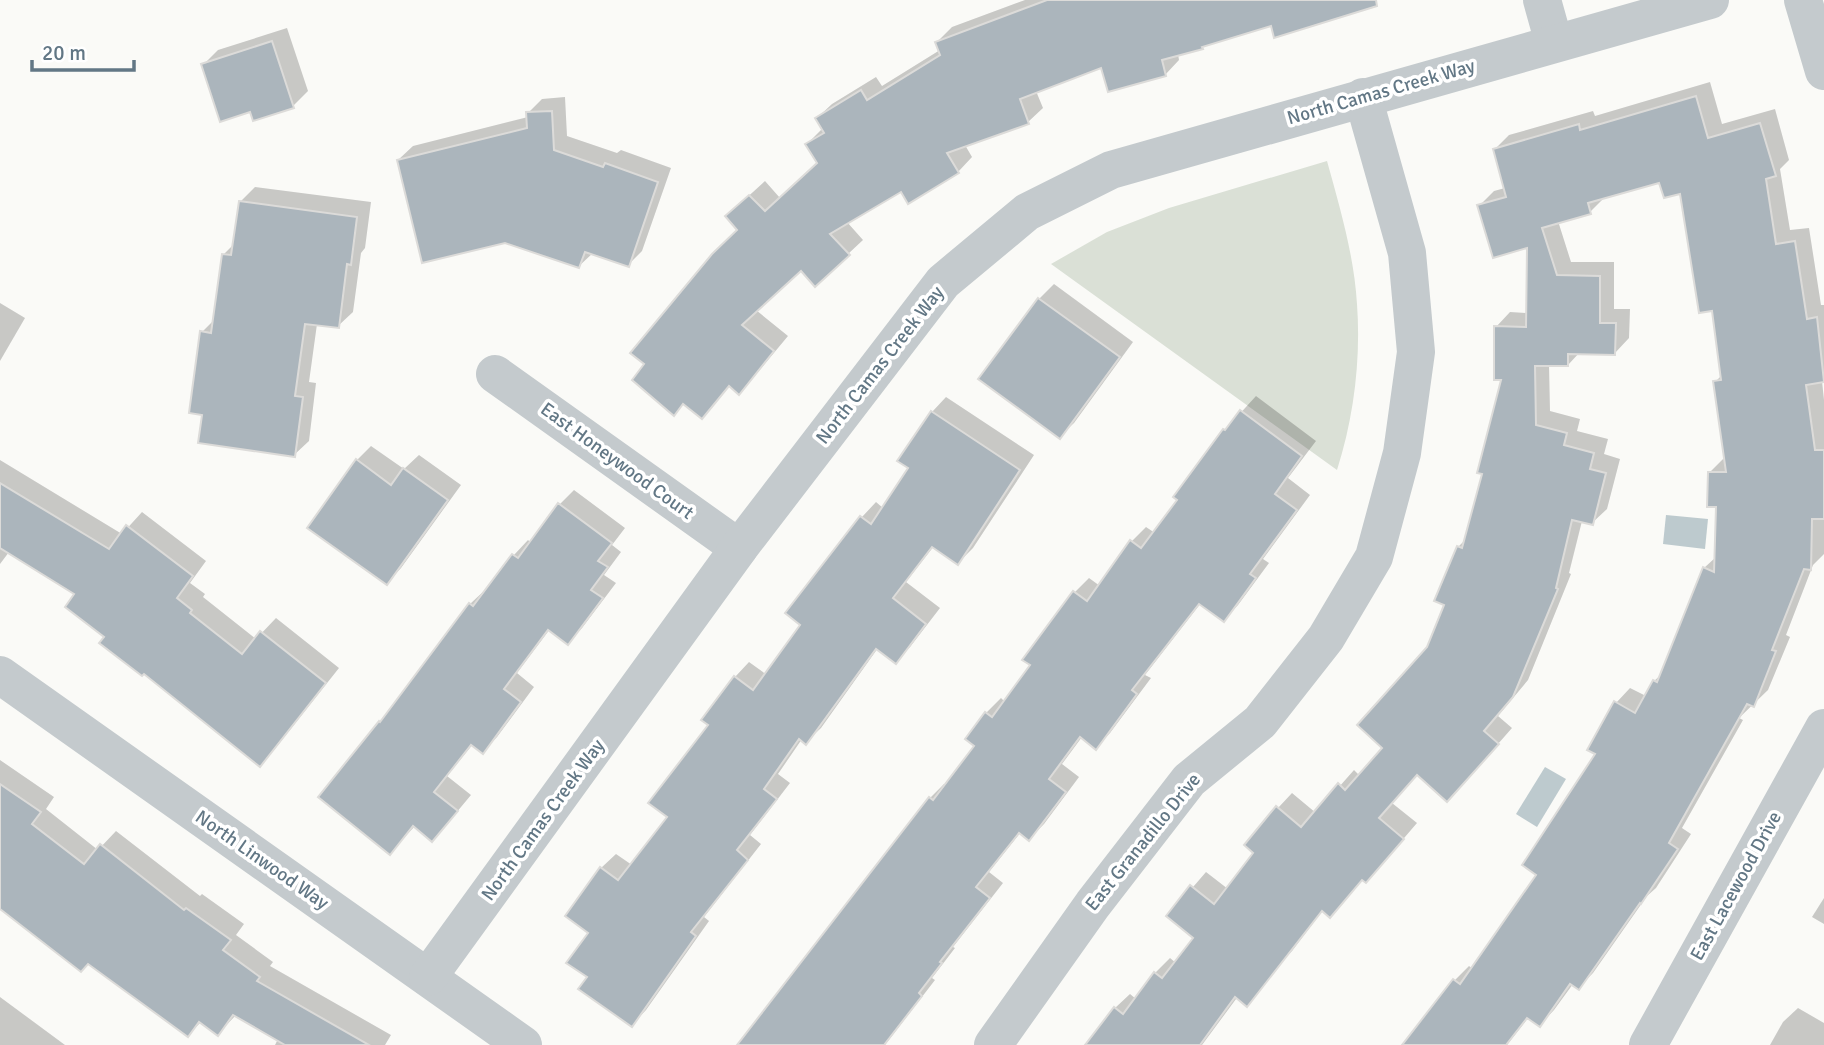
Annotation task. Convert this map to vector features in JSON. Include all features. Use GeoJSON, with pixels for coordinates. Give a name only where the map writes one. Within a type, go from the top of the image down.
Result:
{"type":"FeatureCollection","features":[{"type":"Feature","properties":{"kind":"street"},"geometry":{"type":"LineString","coordinates":[[1542,0],[1553,43]]}},
{"type":"Feature","properties":{"kind":"street","name":"North Camas Creek Way"},"geometry":{"type":"LineString","coordinates":[[428,977],[739,548],[943,282],[1027,212],[1111,170],[1710,0]]}},
{"type":"Feature","properties":{"kind":"street"},"geometry":{"type":"LineString","coordinates":[[1803,0],[1824,71]]}},
{"type":"Feature","properties":{"kind":"street","name":"East Granadillo Drive"},"geometry":{"type":"LineString","coordinates":[[993,1045],[1093,904],[1189,780],[1260,722],[1326,638],[1374,557],[1402,453],[1416,352],[1407,253],[1363,97]]}},
{"type":"Feature","properties":{"kind":"street","name":"East Honeywood Court"},"geometry":{"type":"LineString","coordinates":[[495,374],[739,548]]}},
{"type":"Feature","properties":{"kind":"street","name":"North Linwood Way"},"geometry":{"type":"LineString","coordinates":[[0,675],[523,1045]]}},
{"type":"Feature","properties":{"kind":"street","name":"East Lacewood Drive"},"geometry":{"type":"LineString","coordinates":[[1648,1045],[1824,728]]}},
{"type":"Feature","properties":{"kind":"shaded area"},"geometry":{"type":"Polygon","coordinates":[[[1327,161],[1350,250],[1358,325],[1352,409],[1337,470],[1051,264],[1107,232],[1169,208],[1327,161]]]}},
{"type":"Feature","properties":{"kind":"shaded area"},"geometry":{"type":"Polygon","coordinates":[[[1666,515],[1708,519],[1705,549],[1663,544],[1666,515]]]}},
{"type":"Feature","properties":{"kind":"shaded area"},"geometry":{"type":"Polygon","coordinates":[[[1545,767],[1566,779],[1537,827],[1516,814],[1545,767]]]}},
{"type":"Feature","properties":{"kind":"building"},"geometry":{"type":"Polygon","coordinates":[[[1047,0],[1376,0],[1377,6],[1274,38],[1271,26],[1202,47],[1203,49],[1162,60],[1166,76],[1108,92],[1101,68],[1020,99],[1029,124],[947,153],[959,173],[908,204],[901,192],[830,234],[850,255],[815,287],[801,271],[742,325],[774,351],[739,395],[729,386],[702,419],[683,404],[674,416],[632,380],[644,364],[630,353],[712,254],[737,230],[725,216],[749,195],[765,211],[817,163],[805,144],[824,133],[815,118],[861,90],[867,100],[940,55],[935,42],[1047,0]]]}},
{"type":"Feature","properties":{"kind":"building"},"geometry":{"type":"Polygon","coordinates":[[[272,41],[294,108],[253,121],[250,112],[220,122],[201,64],[272,41]]]}},
{"type":"Feature","properties":{"kind":"building"},"geometry":{"type":"Polygon","coordinates":[[[1696,96],[1708,138],[1760,123],[1776,176],[1766,179],[1776,244],[1795,241],[1807,319],[1817,317],[1824,382],[1806,385],[1815,450],[1824,450],[1824,519],[1812,519],[1811,570],[1804,569],[1772,650],[1776,651],[1754,707],[1747,704],[1669,843],[1678,849],[1579,990],[1570,984],[1540,1027],[1527,1018],[1506,1045],[1402,1045],[1453,979],[1460,984],[1536,875],[1522,865],[1595,754],[1587,750],[1614,701],[1635,713],[1653,680],[1657,682],[1703,567],[1714,572],[1716,507],[1707,507],[1708,472],[1726,472],[1713,381],[1721,380],[1712,311],[1699,313],[1680,194],[1664,198],[1659,183],[1588,203],[1591,214],[1542,228],[1557,275],[1600,276],[1600,323],[1616,323],[1615,355],[1568,354],[1568,366],[1535,366],[1536,425],[1567,433],[1564,445],[1594,453],[1590,469],[1606,473],[1593,525],[1572,520],[1556,588],[1558,589],[1513,697],[1484,731],[1499,744],[1447,802],[1417,775],[1379,818],[1404,839],[1366,883],[1362,880],[1330,918],[1322,911],[1247,1007],[1235,997],[1200,1045],[1085,1045],[1114,1007],[1123,1014],[1154,972],[1162,978],[1193,938],[1166,916],[1190,885],[1214,904],[1253,853],[1244,845],[1276,806],[1301,827],[1338,783],[1345,790],[1382,748],[1357,725],[1427,647],[1444,605],[1434,601],[1457,546],[1462,548],[1482,474],[1477,473],[1501,380],[1494,380],[1494,326],[1526,327],[1527,248],[1493,258],[1477,205],[1506,197],[1493,149],[1579,124],[1580,130],[1696,96]]]}},
{"type":"Feature","properties":{"kind":"building"},"geometry":{"type":"Polygon","coordinates":[[[552,111],[554,150],[603,167],[605,163],[658,182],[629,267],[585,252],[579,268],[505,243],[422,263],[397,160],[527,128],[526,112],[552,111]]]}},
{"type":"Feature","properties":{"kind":"building"},"geometry":{"type":"Polygon","coordinates":[[[239,201],[357,217],[351,265],[347,264],[339,328],[305,324],[295,396],[303,397],[295,457],[198,443],[202,415],[189,413],[200,331],[211,333],[222,254],[231,255],[239,201]]]}},
{"type":"Feature","properties":{"kind":"building"},"geometry":{"type":"Polygon","coordinates":[[[1038,298],[1120,357],[1060,439],[978,379],[1038,298]]]}},
{"type":"Feature","properties":{"kind":"building"},"geometry":{"type":"Polygon","coordinates":[[[1240,410],[1302,456],[1275,494],[1297,510],[1250,574],[1256,578],[1224,622],[1199,604],[1132,690],[1137,694],[1096,750],[1080,737],[1049,779],[1066,792],[1029,841],[1019,833],[976,887],[990,898],[940,962],[942,963],[919,993],[922,996],[884,1045],[737,1045],[929,797],[933,800],[974,746],[965,739],[985,712],[992,717],[1030,665],[1022,660],[1073,591],[1087,601],[1130,540],[1141,548],[1177,500],[1173,497],[1240,410]]]}},
{"type":"Feature","properties":{"kind":"building"},"geometry":{"type":"Polygon","coordinates":[[[931,411],[1020,470],[958,565],[932,547],[893,598],[926,624],[896,664],[876,649],[806,745],[799,739],[764,789],[777,799],[737,850],[748,860],[691,932],[696,936],[632,1027],[578,989],[587,977],[566,963],[588,933],[565,916],[600,867],[618,880],[667,817],[648,803],[708,725],[701,720],[734,676],[753,690],[800,625],[785,613],[860,516],[871,524],[908,468],[897,461],[931,411]]]}},
{"type":"Feature","properties":{"kind":"building"},"geometry":{"type":"Polygon","coordinates":[[[356,459],[391,485],[403,468],[448,500],[387,585],[307,528],[356,459]]]}},
{"type":"Feature","properties":{"kind":"building"},"geometry":{"type":"Polygon","coordinates":[[[0,483],[109,549],[126,525],[193,576],[177,598],[192,610],[190,613],[242,654],[260,631],[326,683],[260,767],[144,674],[142,676],[99,643],[104,637],[65,607],[74,594],[0,548],[0,483]]]}},
{"type":"Feature","properties":{"kind":"building"},"geometry":{"type":"Polygon","coordinates":[[[558,503],[612,543],[598,561],[608,567],[591,590],[603,598],[568,645],[548,630],[504,689],[521,702],[483,754],[471,745],[434,792],[458,811],[432,842],[413,826],[390,855],[318,797],[380,722],[469,603],[473,606],[512,554],[518,558],[558,503]]]}},
{"type":"Feature","properties":{"kind":"building"},"geometry":{"type":"Polygon","coordinates":[[[0,784],[41,812],[32,824],[84,864],[100,844],[184,910],[186,908],[231,940],[223,950],[260,977],[257,981],[369,1045],[285,1045],[233,1015],[218,1036],[199,1022],[188,1037],[88,964],[81,972],[0,909],[0,784]]]}}]}
